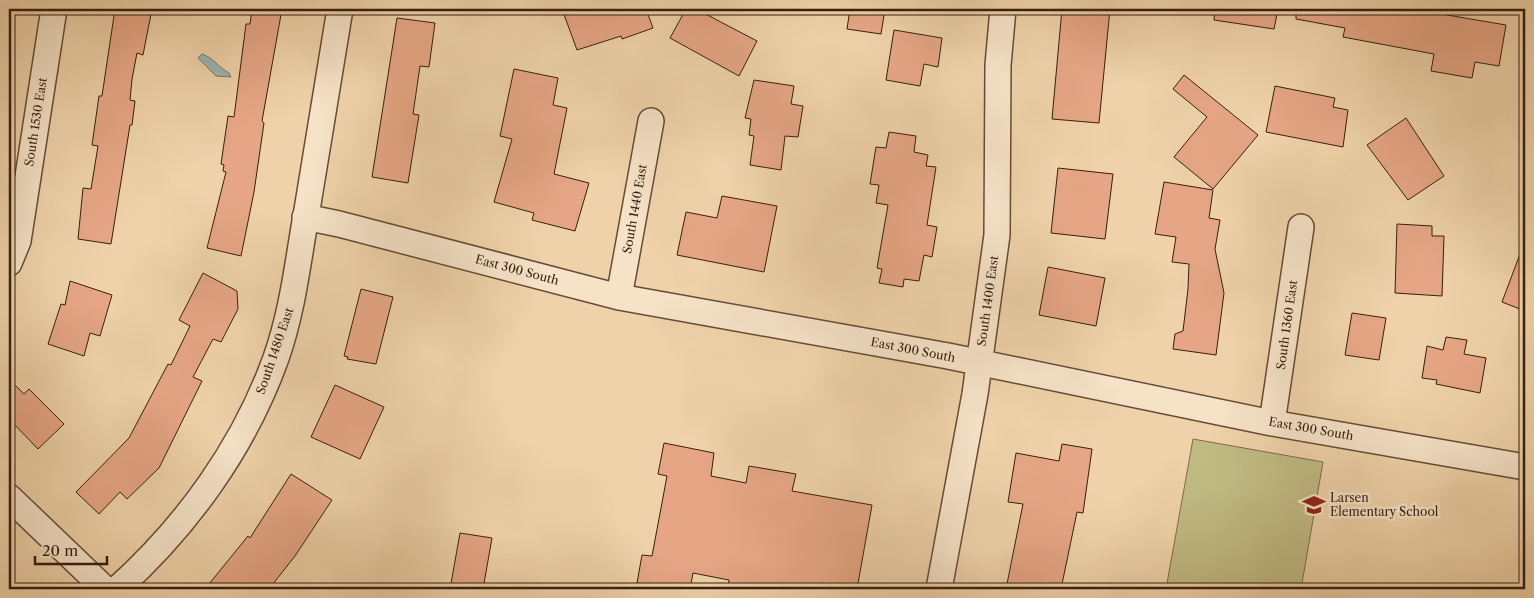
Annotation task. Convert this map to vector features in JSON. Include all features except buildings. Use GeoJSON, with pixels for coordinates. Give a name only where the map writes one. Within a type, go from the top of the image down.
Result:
{"type":"FeatureCollection","features":[{"type":"Feature","properties":{"kind":"street","name":"South 1530 East"},"geometry":{"type":"LineString","coordinates":[[9,263],[18,241],[54,9]]}},
{"type":"Feature","properties":{"kind":"street","name":"South 1480 East"},"geometry":{"type":"LineString","coordinates":[[117,589],[177,528],[195,507],[216,477],[258,401],[276,358],[291,306],[340,9]]}},
{"type":"Feature","properties":{"kind":"street","name":"South 1400 East"},"geometry":{"type":"LineString","coordinates":[[939,589],[979,364],[997,235],[998,64],[1003,9]]}},
{"type":"Feature","properties":{"kind":"street","name":"South 1440 East"},"geometry":{"type":"LineString","coordinates":[[619,297],[651,121]]}},
{"type":"Feature","properties":{"kind":"street","name":"East 300 South"},"geometry":{"type":"LineString","coordinates":[[305,217],[339,224],[619,297],[948,356],[979,364],[1272,423],[1525,467]]}},
{"type":"Feature","properties":{"kind":"street","name":"South 1360 East"},"geometry":{"type":"LineString","coordinates":[[1272,423],[1302,227]]}},
{"type":"Feature","properties":{"kind":"street"},"geometry":{"type":"LineString","coordinates":[[9,497],[105,589]]}},
{"type":"Feature","properties":{"kind":"shaded area"},"geometry":{"type":"Polygon","coordinates":[[[1193,439],[1323,462],[1301,589],[1166,589],[1193,439]]]}},
{"type":"Feature","properties":{"kind":"water"},"geometry":{"type":"Polygon","coordinates":[[[202,54],[213,60],[229,73],[231,77],[216,76],[198,58],[202,54]]]}},
{"type":"Feature","properties":{"kind":"place","name":"Larsen Elementary School"},"geometry":{"type":"Point","coordinates":[1314,505]}}]}
